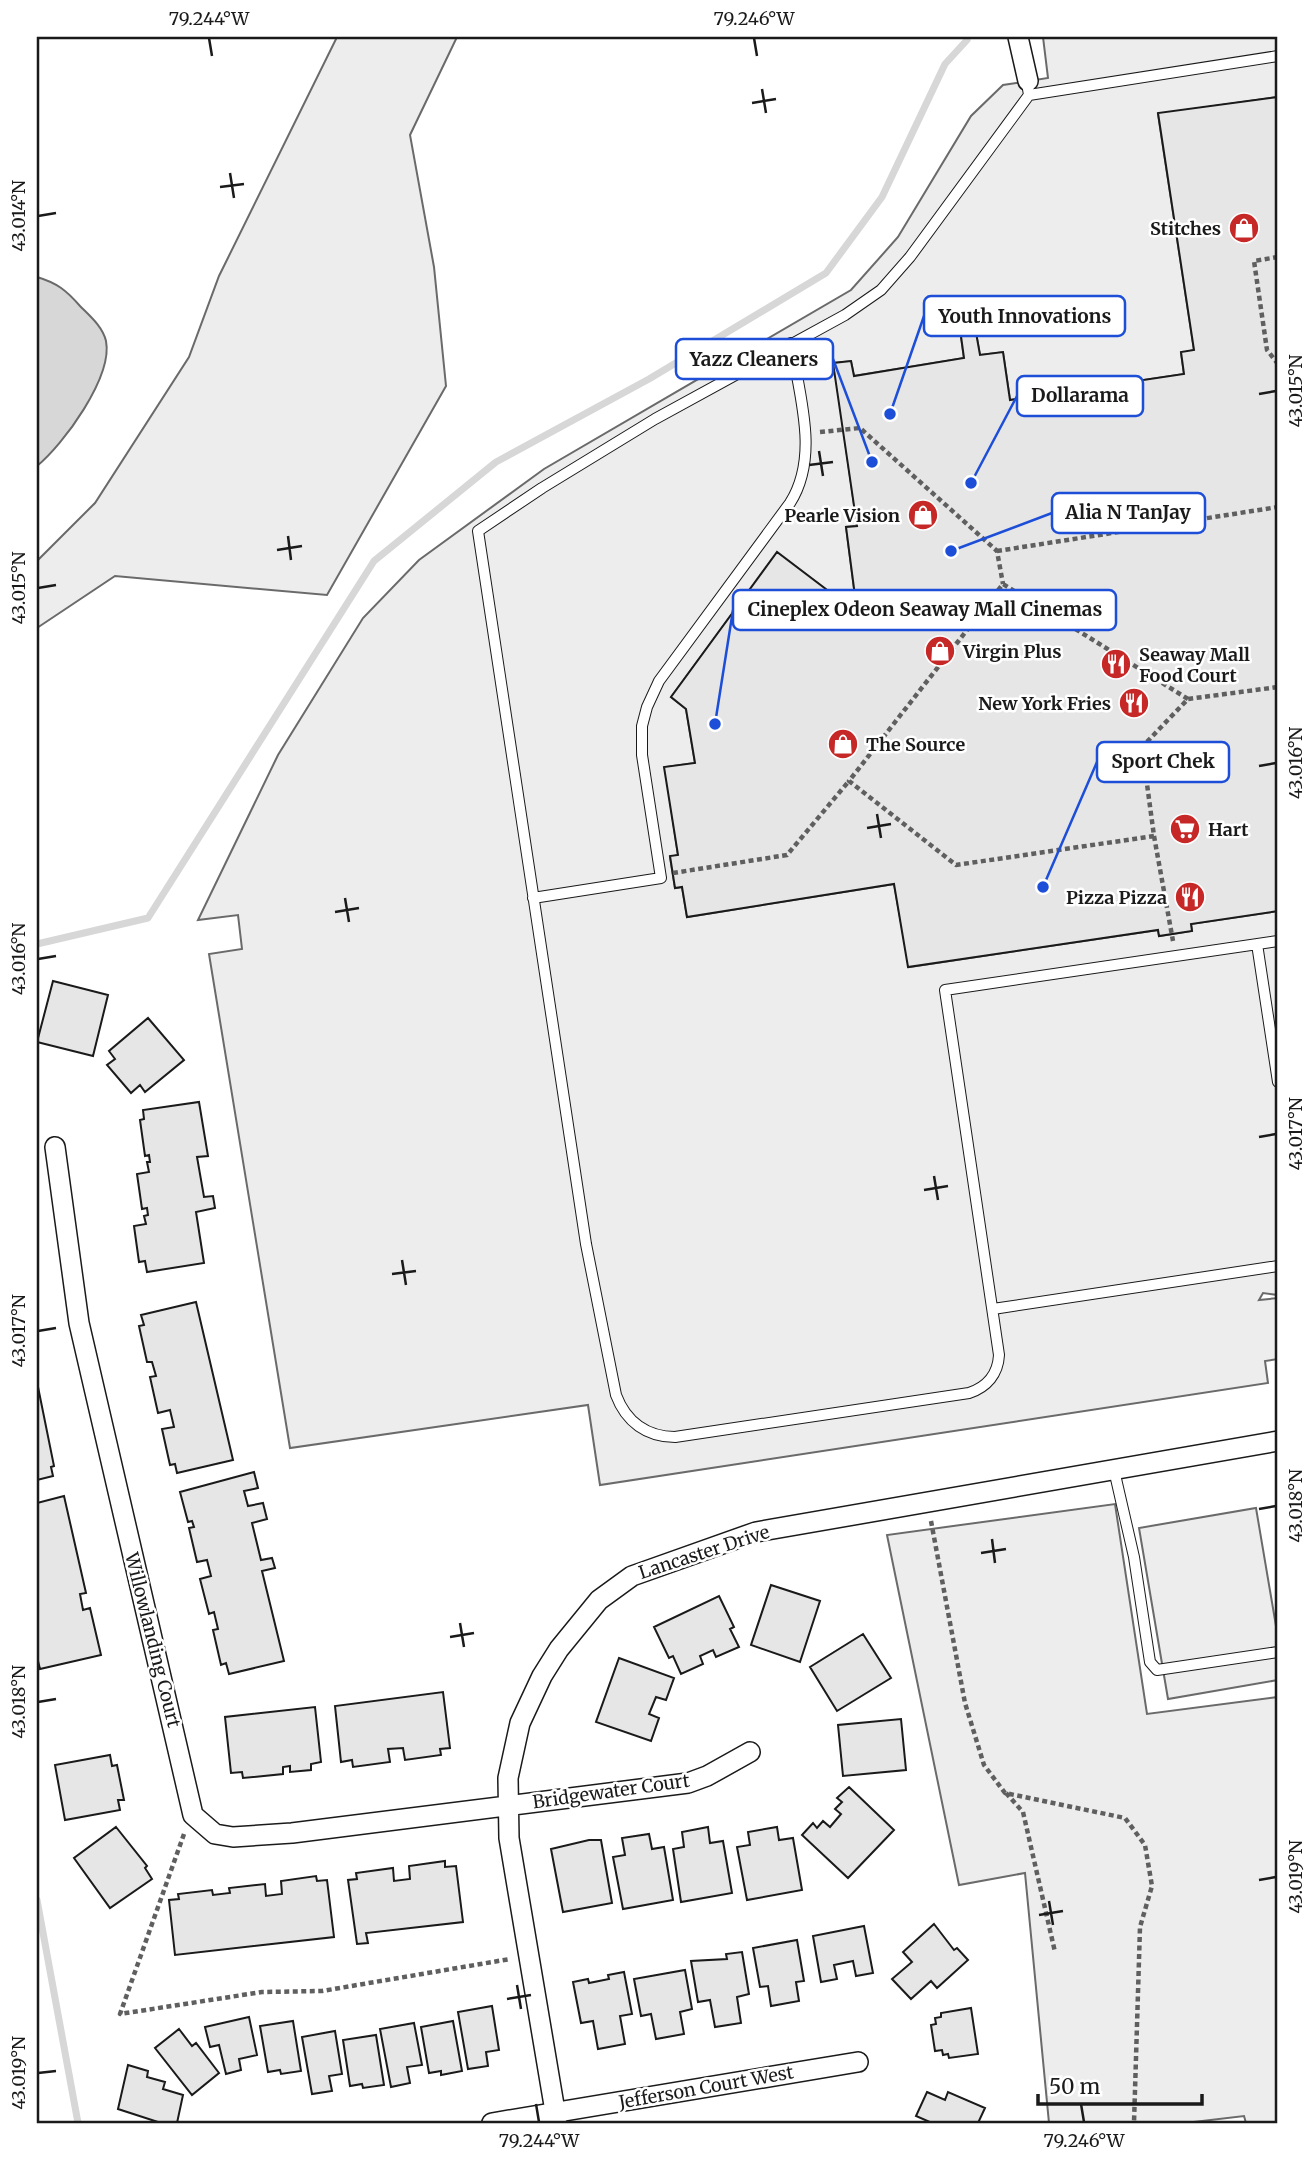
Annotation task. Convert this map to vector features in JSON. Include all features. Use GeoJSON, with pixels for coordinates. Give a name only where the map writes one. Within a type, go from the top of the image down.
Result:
{"type":"FeatureCollection","features":[{"type":"Feature","properties":{"kind":"street"},"geometry":{"type":"LineString","coordinates":[[1018,37],[1028,88]]}},
{"type":"Feature","properties":{"kind":"street","name":"Willowlanding Court"},"geometry":{"type":"LineString","coordinates":[[55,1147],[79,1323],[158,1665],[166,1686],[193,1815]]}},
{"type":"Feature","properties":{"kind":"street","name":"Lancaster Drive"},"geometry":{"type":"LineString","coordinates":[[556,2118],[509,1838],[508,1778],[515,1741],[541,1676],[559,1648],[598,1600],[632,1576],[756,1532],[1278,1441]]}},
{"type":"Feature","properties":{"kind":"street","name":"Bridgewater Court"},"geometry":{"type":"LineString","coordinates":[[508,1805],[688,1783],[707,1776],[750,1752]]}},
{"type":"Feature","properties":{"kind":"street"},"geometry":{"type":"LineString","coordinates":[[193,1815],[215,1834],[233,1837],[292,1833],[508,1805]]}},
{"type":"Feature","properties":{"kind":"street","name":"Jefferson Court West"},"geometry":{"type":"LineString","coordinates":[[492,2123],[556,2118],[858,2062]]}},
{"type":"Feature","properties":{"kind":"lane"},"geometry":{"type":"LineString","coordinates":[[1278,57],[1028,88],[910,257],[881,290],[845,315],[665,412],[478,531],[586,1244],[616,1395],[624,1413],[634,1424],[656,1435],[680,1437],[972,1392],[989,1382],[998,1364],[993,1309],[945,990],[1278,941]]}},
{"type":"Feature","properties":{"kind":"lane"},"geometry":{"type":"LineString","coordinates":[[533,898],[661,878],[642,755],[641,736],[647,707],[659,681],[794,497],[806,463],[805,433],[791,343]]}},
{"type":"Feature","properties":{"kind":"lane"},"geometry":{"type":"LineString","coordinates":[[1257,944],[1278,1082]]}},
{"type":"Feature","properties":{"kind":"lane"},"geometry":{"type":"LineString","coordinates":[[993,1309],[1278,1266]]}},
{"type":"Feature","properties":{"kind":"lane"},"geometry":{"type":"LineString","coordinates":[[1114,1470],[1134,1557],[1150,1662],[1157,1670],[1278,1652]]}},
{"type":"Feature","properties":{"kind":"path"},"geometry":{"type":"LineString","coordinates":[[1278,257],[1254,261],[1267,350],[1278,364]]}},
{"type":"Feature","properties":{"kind":"path"},"geometry":{"type":"LineString","coordinates":[[661,878],[788,855],[1003,584],[998,551],[860,428],[805,433]]}},
{"type":"Feature","properties":{"kind":"path"},"geometry":{"type":"LineString","coordinates":[[998,551],[1278,507]]}},
{"type":"Feature","properties":{"kind":"path"},"geometry":{"type":"LineString","coordinates":[[1003,584],[1188,699]]}},
{"type":"Feature","properties":{"kind":"path"},"geometry":{"type":"LineString","coordinates":[[1175,956],[1142,747],[1188,699],[1278,687]]}},
{"type":"Feature","properties":{"kind":"path"},"geometry":{"type":"LineString","coordinates":[[849,780],[956,865],[1154,836]]}},
{"type":"Feature","properties":{"kind":"path"},"geometry":{"type":"LineString","coordinates":[[928,1503],[965,1703],[985,1765],[1023,1812],[1055,1952]]}},
{"type":"Feature","properties":{"kind":"path"},"geometry":{"type":"LineString","coordinates":[[1005,1793],[1125,1818],[1145,1845],[1152,1886],[1140,1927],[1134,2123]]}},
{"type":"Feature","properties":{"kind":"path"},"geometry":{"type":"LineString","coordinates":[[193,1815],[176,1851],[120,2014],[262,1992],[322,1992],[528,1956]]}},
{"type":"Feature","properties":{"kind":"shaded area"},"geometry":{"type":"Polygon","coordinates":[[[337,37],[457,37],[410,135],[434,267],[446,386],[327,595],[115,576],[37,628],[37,561],[95,503],[189,357],[219,276],[337,37]]]}},
{"type":"Feature","properties":{"kind":"shaded area"},"geometry":{"type":"Polygon","coordinates":[[[1043,37],[1278,37],[1278,97],[1158,114],[1194,350],[1181,353],[1184,374],[1010,400],[1003,352],[980,355],[975,327],[960,330],[964,358],[854,376],[851,361],[834,363],[857,526],[846,527],[855,596],[839,599],[777,553],[671,697],[686,709],[695,763],[665,767],[678,855],[670,857],[675,888],[682,887],[687,917],[894,884],[909,967],[1158,930],[1159,936],[1192,931],[1191,924],[1278,911],[1278,1295],[1263,1293],[1259,1300],[1278,1298],[1278,1359],[1265,1361],[1268,1383],[600,1485],[588,1405],[290,1448],[209,954],[242,949],[238,915],[198,920],[278,755],[363,618],[419,560],[544,469],[851,290],[898,237],[971,116],[1003,85],[1048,78],[1043,37]]]}},
{"type":"Feature","properties":{"kind":"shaded area"},"geometry":{"type":"Polygon","coordinates":[[[37,277],[66,291],[96,322],[106,341],[106,356],[102,373],[84,409],[60,443],[37,466],[37,277]]]}},
{"type":"Feature","properties":{"kind":"shaded area"},"geometry":{"type":"Polygon","coordinates":[[[1115,1504],[1147,1714],[1278,1697],[1278,2123],[1246,2123],[1244,2116],[1185,2123],[1049,2123],[1025,1873],[959,1885],[887,1535],[1115,1504]]]}},
{"type":"Feature","properties":{"kind":"shaded area"},"geometry":{"type":"Polygon","coordinates":[[[1256,1508],[1278,1626],[1278,1680],[1168,1699],[1139,1528],[1256,1508]]]}},
{"type":"Feature","properties":{"kind":"building"},"geometry":{"type":"Polygon","coordinates":[[[1278,97],[1278,911],[1191,924],[1192,931],[1159,936],[1158,930],[908,967],[894,884],[687,917],[682,887],[675,888],[670,856],[678,855],[664,767],[695,763],[686,709],[671,697],[777,552],[839,599],[855,596],[846,527],[857,526],[833,363],[851,361],[854,376],[964,358],[960,329],[975,327],[980,355],[1003,352],[1010,400],[1184,374],[1181,352],[1194,350],[1158,113],[1278,97]]]}},
{"type":"Feature","properties":{"kind":"building"},"geometry":{"type":"Polygon","coordinates":[[[53,981],[108,995],[93,1056],[37,1042],[53,981]]]}},
{"type":"Feature","properties":{"kind":"building"},"geometry":{"type":"Polygon","coordinates":[[[148,1018],[184,1060],[145,1092],[140,1085],[131,1093],[107,1065],[115,1059],[109,1051],[148,1018]]]}},
{"type":"Feature","properties":{"kind":"building"},"geometry":{"type":"Polygon","coordinates":[[[199,1102],[208,1156],[197,1157],[204,1197],[213,1196],[215,1208],[196,1212],[204,1263],[147,1272],[145,1261],[139,1262],[134,1226],[146,1224],[144,1216],[148,1215],[147,1208],[142,1209],[137,1174],[149,1172],[147,1162],[150,1162],[149,1155],[145,1156],[140,1120],[144,1119],[143,1110],[199,1102]]]}},
{"type":"Feature","properties":{"kind":"building"},"geometry":{"type":"Polygon","coordinates":[[[196,1302],[233,1460],[177,1473],[175,1464],[170,1465],[162,1429],[174,1427],[170,1410],[158,1413],[150,1377],[156,1376],[152,1362],[147,1362],[139,1326],[144,1325],[141,1315],[196,1302]]]}},
{"type":"Feature","properties":{"kind":"building"},"geometry":{"type":"Polygon","coordinates":[[[37,1382],[54,1466],[51,1467],[53,1476],[37,1480],[37,1382]]]}},
{"type":"Feature","properties":{"kind":"building"},"geometry":{"type":"Polygon","coordinates":[[[254,1472],[258,1488],[244,1491],[248,1506],[263,1503],[267,1519],[252,1523],[261,1560],[272,1558],[275,1568],[262,1571],[284,1661],[229,1674],[226,1663],[221,1665],[213,1630],[218,1629],[214,1612],[209,1614],[200,1579],[211,1576],[207,1560],[197,1562],[189,1528],[194,1527],[192,1521],[188,1522],[180,1492],[254,1472]]]}},
{"type":"Feature","properties":{"kind":"building"},"geometry":{"type":"Polygon","coordinates":[[[64,1496],[86,1593],[80,1594],[83,1610],[90,1608],[101,1655],[40,1669],[37,1657],[37,1503],[64,1496]]]}},
{"type":"Feature","properties":{"kind":"building"},"geometry":{"type":"Polygon","coordinates":[[[771,1585],[820,1601],[800,1662],[751,1645],[771,1585]]]}},
{"type":"Feature","properties":{"kind":"building"},"geometry":{"type":"Polygon","coordinates":[[[719,1596],[734,1627],[730,1629],[739,1647],[716,1657],[713,1650],[700,1656],[703,1664],[681,1674],[673,1656],[669,1658],[654,1627],[719,1596]]]}},
{"type":"Feature","properties":{"kind":"building"},"geometry":{"type":"Polygon","coordinates":[[[863,1634],[891,1678],[837,1711],[810,1667],[863,1634]]]}},
{"type":"Feature","properties":{"kind":"building"},"geometry":{"type":"Polygon","coordinates":[[[619,1658],[674,1678],[666,1700],[656,1697],[649,1714],[659,1718],[651,1741],[596,1722],[619,1658]]]}},
{"type":"Feature","properties":{"kind":"building"},"geometry":{"type":"Polygon","coordinates":[[[443,1692],[450,1748],[440,1749],[441,1755],[405,1760],[403,1748],[388,1749],[390,1762],[353,1767],[352,1760],[341,1762],[335,1706],[443,1692]]]}},
{"type":"Feature","properties":{"kind":"building"},"geometry":{"type":"Polygon","coordinates":[[[315,1707],[321,1762],[311,1764],[311,1770],[290,1772],[290,1766],[283,1767],[283,1774],[243,1778],[242,1772],[231,1773],[225,1717],[315,1707]]]}},
{"type":"Feature","properties":{"kind":"building"},"geometry":{"type":"Polygon","coordinates":[[[901,1719],[906,1770],[843,1776],[838,1725],[901,1719]]]}},
{"type":"Feature","properties":{"kind":"building"},"geometry":{"type":"Polygon","coordinates":[[[110,1755],[112,1766],[117,1765],[124,1800],[118,1800],[120,1810],[65,1820],[55,1765],[110,1755]]]}},
{"type":"Feature","properties":{"kind":"building"},"geometry":{"type":"Polygon","coordinates":[[[849,1787],[894,1830],[848,1878],[802,1835],[813,1823],[817,1828],[823,1821],[830,1827],[841,1814],[835,1809],[842,1802],[837,1798],[849,1787]]]}},
{"type":"Feature","properties":{"kind":"building"},"geometry":{"type":"Polygon","coordinates":[[[116,1827],[147,1866],[145,1868],[152,1879],[110,1908],[74,1858],[116,1827]]]}},
{"type":"Feature","properties":{"kind":"building"},"geometry":{"type":"Polygon","coordinates":[[[708,1827],[710,1843],[723,1841],[732,1893],[681,1902],[673,1849],[684,1847],[682,1832],[708,1827]]]}},
{"type":"Feature","properties":{"kind":"building"},"geometry":{"type":"Polygon","coordinates":[[[777,1827],[779,1840],[793,1838],[802,1890],[747,1900],[737,1847],[750,1845],[748,1832],[777,1827]]]}},
{"type":"Feature","properties":{"kind":"building"},"geometry":{"type":"Polygon","coordinates":[[[649,1834],[652,1849],[664,1847],[673,1900],[623,1909],[613,1857],[625,1855],[622,1838],[649,1834]]]}},
{"type":"Feature","properties":{"kind":"building"},"geometry":{"type":"Polygon","coordinates":[[[589,1840],[601,1840],[612,1903],[563,1912],[551,1849],[589,1840]]]}},
{"type":"Feature","properties":{"kind":"building"},"geometry":{"type":"Polygon","coordinates":[[[445,1861],[445,1867],[456,1866],[463,1922],[366,1933],[368,1943],[357,1944],[348,1880],[357,1879],[356,1873],[393,1868],[394,1881],[410,1879],[409,1866],[445,1861]]]}},
{"type":"Feature","properties":{"kind":"building"},"geometry":{"type":"Polygon","coordinates":[[[316,1876],[317,1881],[327,1880],[334,1937],[175,1955],[169,1900],[179,1899],[178,1894],[212,1890],[213,1895],[230,1893],[229,1888],[265,1884],[266,1896],[282,1894],[281,1881],[316,1876]]]}},
{"type":"Feature","properties":{"kind":"building"},"geometry":{"type":"Polygon","coordinates":[[[934,1924],[954,1950],[957,1948],[968,1960],[937,1988],[931,1981],[911,1999],[892,1979],[912,1962],[903,1952],[934,1924]]]}},
{"type":"Feature","properties":{"kind":"building"},"geometry":{"type":"Polygon","coordinates":[[[864,1926],[873,1973],[856,1976],[853,1961],[834,1965],[837,1979],[821,1982],[813,1936],[864,1926]]]}},
{"type":"Feature","properties":{"kind":"building"},"geometry":{"type":"Polygon","coordinates":[[[797,1940],[804,1981],[796,1982],[799,2001],[771,2006],[768,1986],[760,1987],[753,1948],[797,1940]]]}},
{"type":"Feature","properties":{"kind":"building"},"geometry":{"type":"Polygon","coordinates":[[[742,1952],[749,1994],[737,1997],[741,2023],[715,2027],[710,2000],[698,2002],[691,1961],[727,1959],[726,1954],[742,1952]]]}},
{"type":"Feature","properties":{"kind":"building"},"geometry":{"type":"Polygon","coordinates":[[[685,1970],[692,2009],[680,2012],[684,2034],[656,2039],[651,2014],[641,2016],[634,1979],[685,1970]]]}},
{"type":"Feature","properties":{"kind":"building"},"geometry":{"type":"Polygon","coordinates":[[[624,1972],[632,2014],[620,2016],[625,2044],[598,2049],[593,2021],[581,2023],[573,1982],[588,1979],[589,1983],[609,1979],[608,1975],[624,1972]]]}},
{"type":"Feature","properties":{"kind":"building"},"geometry":{"type":"Polygon","coordinates":[[[492,2006],[499,2050],[486,2052],[488,2066],[468,2069],[458,2012],[492,2006]]]}},
{"type":"Feature","properties":{"kind":"building"},"geometry":{"type":"Polygon","coordinates":[[[971,2008],[978,2054],[949,2058],[948,2054],[943,2055],[942,2050],[935,2051],[931,2025],[936,2024],[935,2018],[941,2017],[941,2013],[971,2008]]]}},
{"type":"Feature","properties":{"kind":"building"},"geometry":{"type":"Polygon","coordinates":[[[249,2017],[257,2055],[239,2059],[241,2070],[226,2074],[219,2045],[210,2047],[205,2027],[249,2017]]]}},
{"type":"Feature","properties":{"kind":"building"},"geometry":{"type":"Polygon","coordinates":[[[293,2021],[301,2071],[281,2074],[280,2070],[268,2072],[260,2026],[293,2021]]]}},
{"type":"Feature","properties":{"kind":"building"},"geometry":{"type":"Polygon","coordinates":[[[453,2021],[462,2071],[441,2075],[441,2071],[429,2073],[421,2027],[453,2021]]]}},
{"type":"Feature","properties":{"kind":"building"},"geometry":{"type":"Polygon","coordinates":[[[414,2023],[422,2065],[407,2067],[410,2083],[391,2087],[380,2029],[414,2023]]]}},
{"type":"Feature","properties":{"kind":"building"},"geometry":{"type":"Polygon","coordinates":[[[179,2029],[192,2046],[196,2043],[219,2073],[192,2095],[155,2048],[179,2029]]]}},
{"type":"Feature","properties":{"kind":"building"},"geometry":{"type":"Polygon","coordinates":[[[335,2031],[342,2074],[329,2076],[332,2091],[312,2094],[302,2037],[335,2031]]]}},
{"type":"Feature","properties":{"kind":"building"},"geometry":{"type":"Polygon","coordinates":[[[376,2035],[384,2085],[363,2088],[362,2084],[350,2086],[343,2040],[376,2035]]]}},
{"type":"Feature","properties":{"kind":"building"},"geometry":{"type":"Polygon","coordinates":[[[128,2065],[148,2071],[147,2077],[165,2082],[163,2089],[183,2095],[177,2123],[161,2123],[118,2109],[128,2065]]]}},
{"type":"Feature","properties":{"kind":"building"},"geometry":{"type":"Polygon","coordinates":[[[927,2092],[945,2100],[948,2092],[985,2108],[978,2123],[932,2123],[916,2116],[927,2092]]]}},
{"type":"Feature","properties":{"kind":"waterway"},"geometry":{"type":"LineString","coordinates":[[37,944],[148,918],[374,561],[496,462],[649,379],[826,273],[882,197],[945,64],[967,40]]}},
{"type":"Feature","properties":{"kind":"waterway"},"geometry":{"type":"LineString","coordinates":[[37,1900],[78,2123]]}},
{"type":"Feature","properties":{"kind":"place","name":"Stitches"},"geometry":{"type":"Point","coordinates":[1244,228]}},
{"type":"Feature","properties":{"kind":"place","name":"Youth Innovations"},"geometry":{"type":"Point","coordinates":[890,414]}},
{"type":"Feature","properties":{"kind":"place","name":"Yazz Cleaners"},"geometry":{"type":"Point","coordinates":[872,462]}},
{"type":"Feature","properties":{"kind":"place","name":"Dollarama"},"geometry":{"type":"Point","coordinates":[971,483]}},
{"type":"Feature","properties":{"kind":"place","name":"Pearle Vision"},"geometry":{"type":"Point","coordinates":[923,515]}},
{"type":"Feature","properties":{"kind":"place","name":"Alia N TanJay"},"geometry":{"type":"Point","coordinates":[951,551]}},
{"type":"Feature","properties":{"kind":"place","name":"Virgin Plus"},"geometry":{"type":"Point","coordinates":[940,651]}},
{"type":"Feature","properties":{"kind":"place","name":"Seaway Mall Food Court"},"geometry":{"type":"Point","coordinates":[1116,664]}},
{"type":"Feature","properties":{"kind":"place","name":"New York Fries"},"geometry":{"type":"Point","coordinates":[1134,703]}},
{"type":"Feature","properties":{"kind":"place","name":"Cineplex Odeon Seaway Mall Cinemas"},"geometry":{"type":"Point","coordinates":[715,724]}},
{"type":"Feature","properties":{"kind":"place","name":"The Source"},"geometry":{"type":"Point","coordinates":[843,744]}},
{"type":"Feature","properties":{"kind":"place","name":"Hart"},"geometry":{"type":"Point","coordinates":[1185,829]}},
{"type":"Feature","properties":{"kind":"place","name":"Sport Chek"},"geometry":{"type":"Point","coordinates":[1043,887]}},
{"type":"Feature","properties":{"kind":"place","name":"Pizza Pizza"},"geometry":{"type":"Point","coordinates":[1190,897]}}]}
